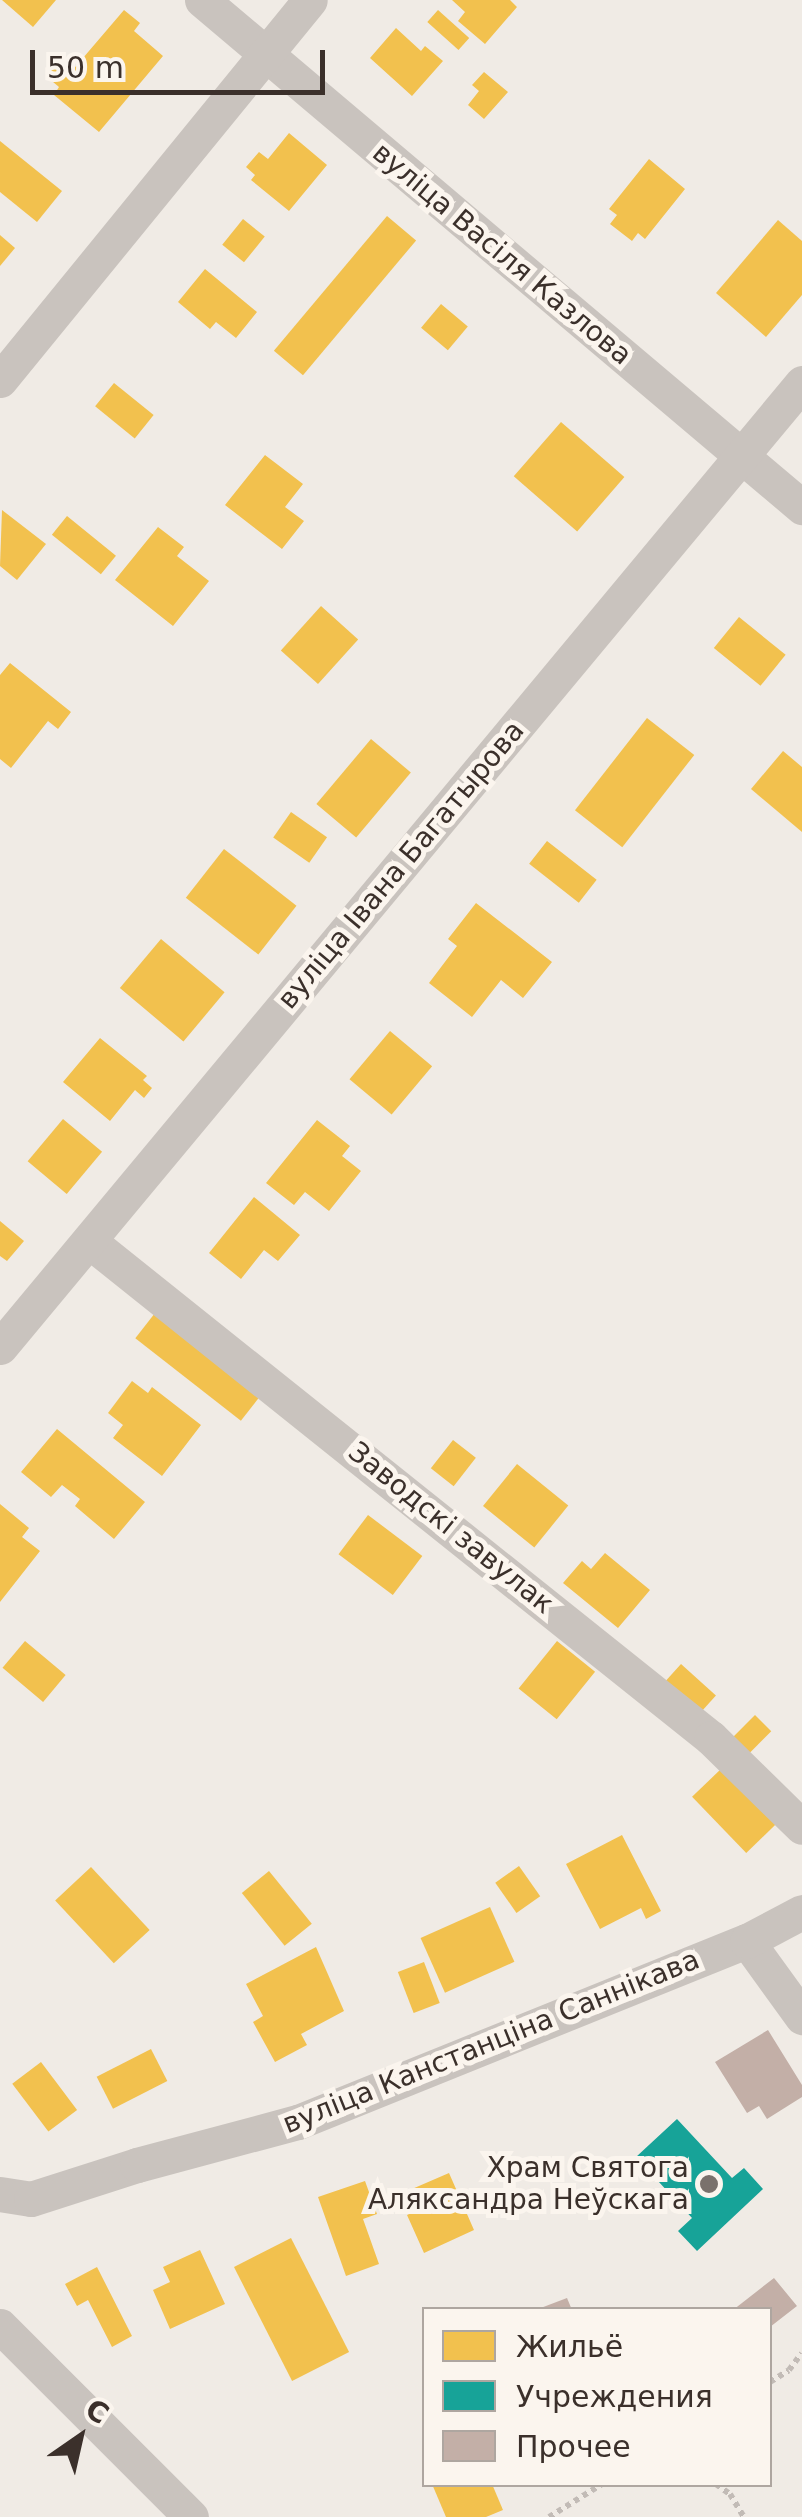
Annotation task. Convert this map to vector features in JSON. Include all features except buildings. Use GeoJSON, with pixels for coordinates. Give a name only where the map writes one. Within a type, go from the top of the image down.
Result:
{"type":"FeatureCollection","features":[{"type":"Feature","properties":{"kind":"street","name":"вуліца Васіля Казлова"},"geometry":{"type":"LineString","coordinates":[[202,0],[802,507]]}},
{"type":"Feature","properties":{"kind":"street"},"geometry":{"type":"LineString","coordinates":[[0,380],[310,0]]}},
{"type":"Feature","properties":{"kind":"street","name":"вуліца Івана Багатырова"},"geometry":{"type":"LineString","coordinates":[[0,1347],[802,383]]}},
{"type":"Feature","properties":{"kind":"street","name":"Заводскі завулак"},"geometry":{"type":"LineString","coordinates":[[89,1241],[710,1738],[802,1827]]}},
{"type":"Feature","properties":{"kind":"street","name":"вуліца Канстанціна Саннікава"},"geometry":{"type":"LineString","coordinates":[[0,2194],[31,2199],[136,2165],[298,2122],[748,1941],[802,1912]]}},
{"type":"Feature","properties":{"kind":"street"},"geometry":{"type":"LineString","coordinates":[[748,1941],[802,2017]]}},
{"type":"Feature","properties":{"kind":"street"},"geometry":{"type":"LineString","coordinates":[[0,2326],[190,2517]]}},
{"type":"Feature","properties":{"kind":"path"},"geometry":{"type":"LineString","coordinates":[[772,2381],[789,2370],[802,2353]]}},
{"type":"Feature","properties":{"kind":"path"},"geometry":{"type":"LineString","coordinates":[[549,2517],[597,2487]]}},
{"type":"Feature","properties":{"kind":"path"},"geometry":{"type":"LineString","coordinates":[[720,2487],[730,2494],[744,2517]]}},
{"type":"Feature","properties":{"kind":"place","name":"Храм Святога Аляксандра Неўскага"},"geometry":{"type":"Point","coordinates":[709,2184]}}]}
